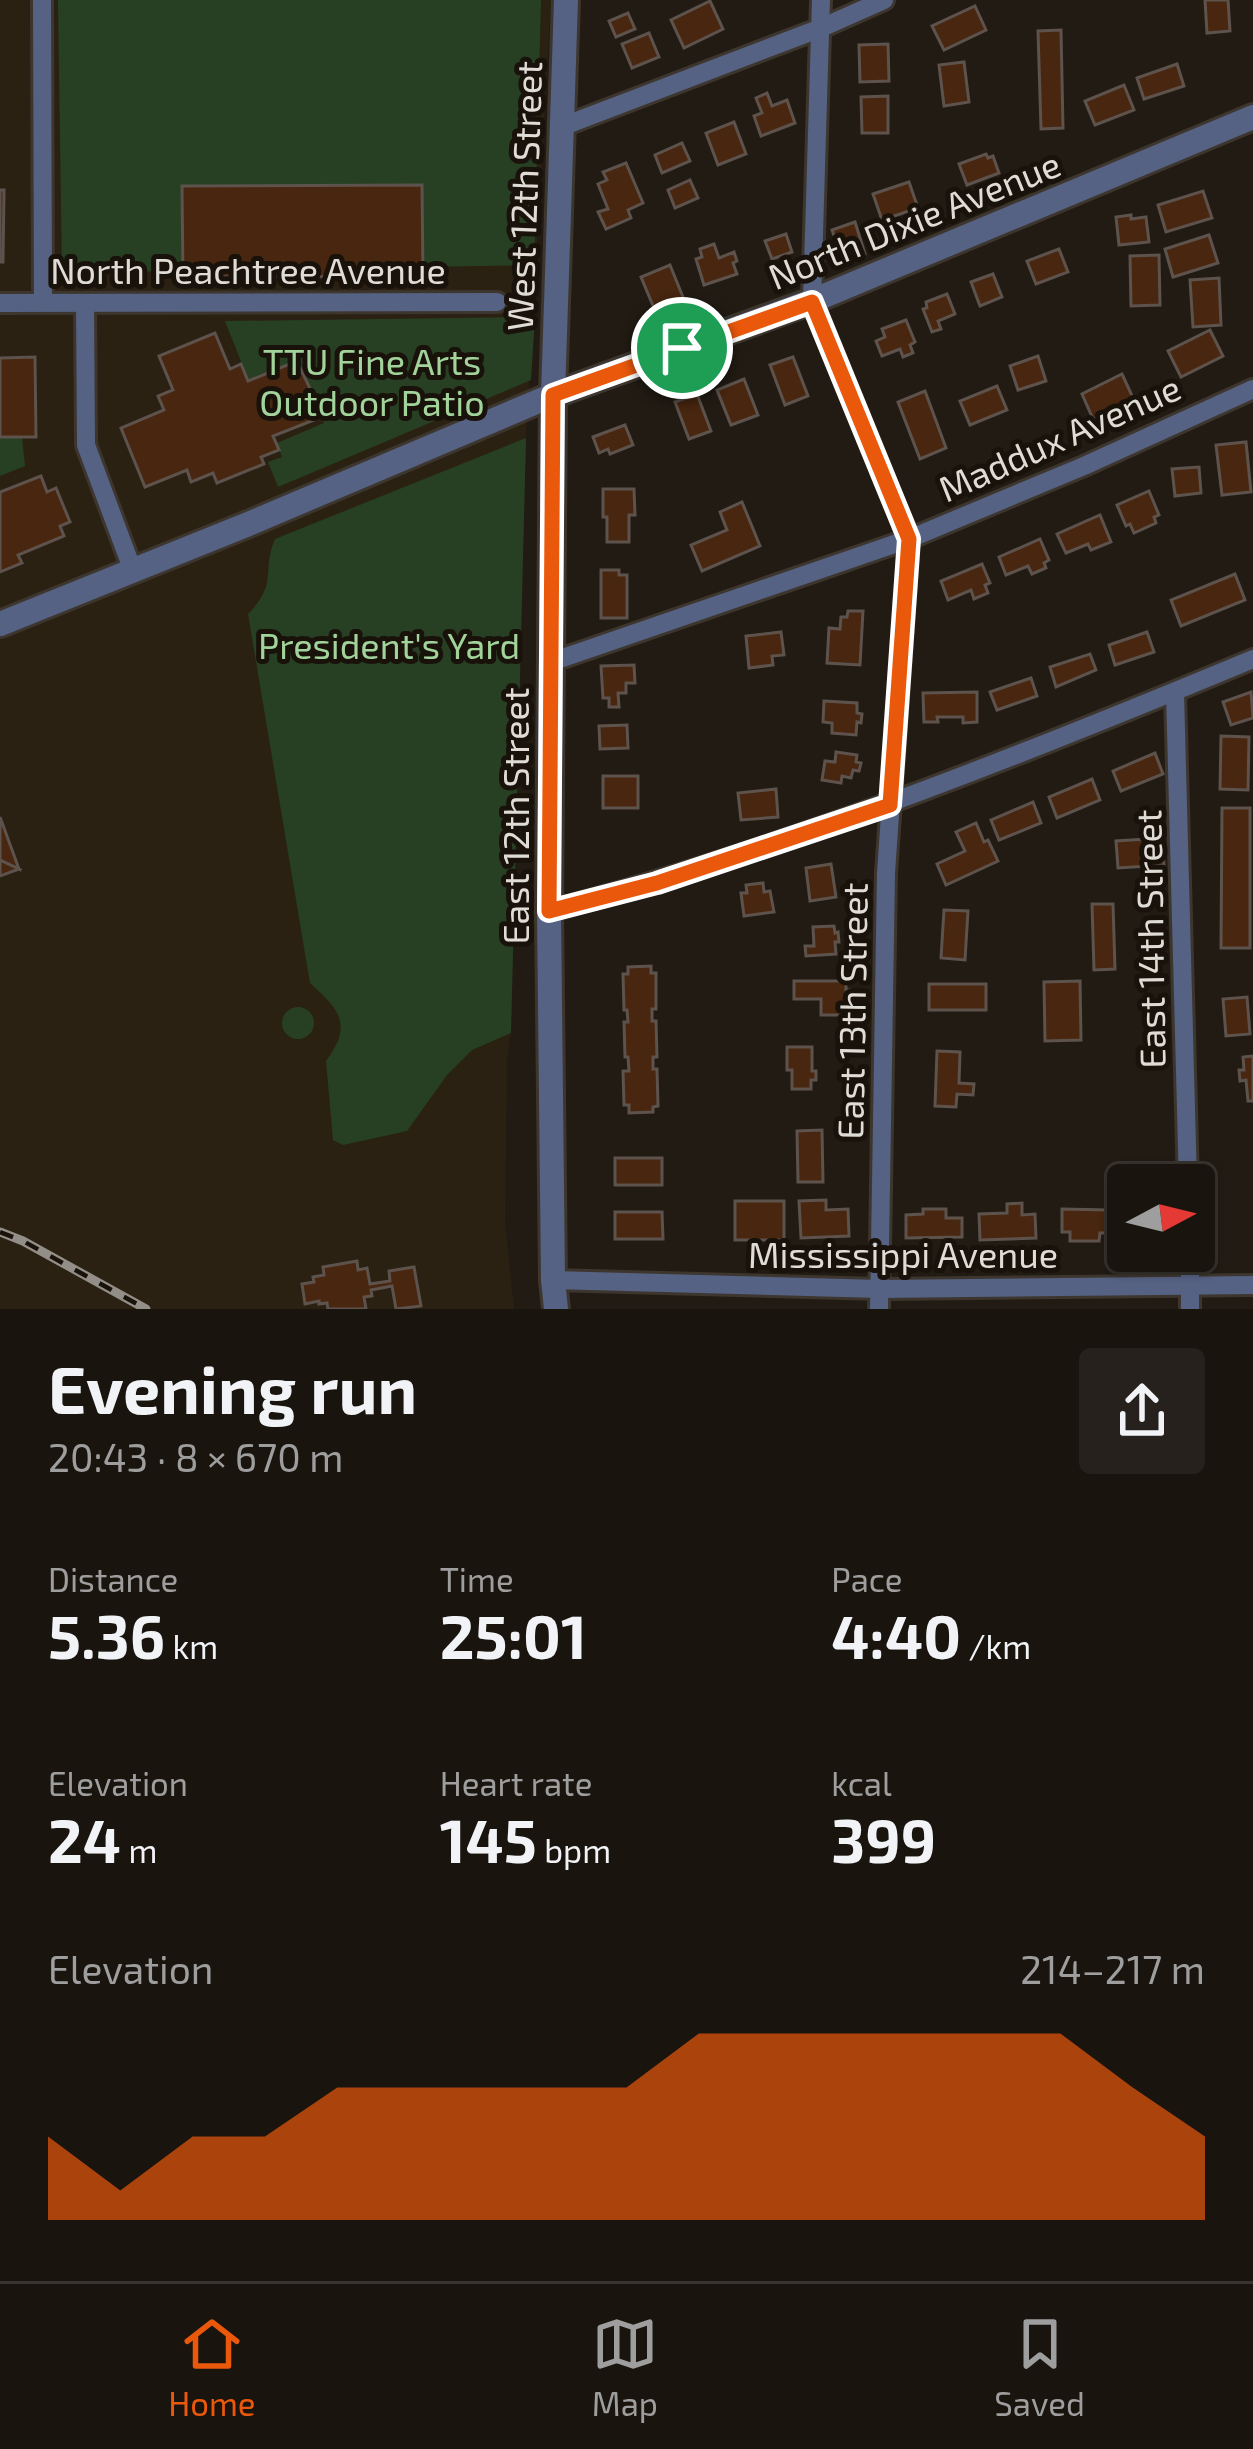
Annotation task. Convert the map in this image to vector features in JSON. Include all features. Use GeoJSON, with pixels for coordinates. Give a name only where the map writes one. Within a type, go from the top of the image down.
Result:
{"type":"FeatureCollection","features":[{"type":"Feature","properties":{"kind":"street"},"geometry":{"type":"LineString","coordinates":[[42,0],[43,302]]}},
{"type":"Feature","properties":{"kind":"street","name":"West 12th Street"},"geometry":{"type":"LineString","coordinates":[[553,395],[566,0]]}},
{"type":"Feature","properties":{"kind":"street"},"geometry":{"type":"LineString","coordinates":[[812,302],[821,0]]}},
{"type":"Feature","properties":{"kind":"street"},"geometry":{"type":"LineString","coordinates":[[561,128],[884,0]]}},
{"type":"Feature","properties":{"kind":"street","name":"North Dixie Avenue"},"geometry":{"type":"LineString","coordinates":[[0,624],[553,395],[812,302],[1253,117]]}},
{"type":"Feature","properties":{"kind":"street","name":"North Peachtree Avenue"},"geometry":{"type":"LineString","coordinates":[[0,303],[497,302]]}},
{"type":"Feature","properties":{"kind":"street","name":"East 13th Street"},"geometry":{"type":"LineString","coordinates":[[812,302],[909,539],[886,873],[879,1299]]}},
{"type":"Feature","properties":{"kind":"street"},"geometry":{"type":"LineString","coordinates":[[85,303],[86,446],[133,571]]}},
{"type":"Feature","properties":{"kind":"street","name":"Maddux Avenue"},"geometry":{"type":"LineString","coordinates":[[551,662],[909,539],[1253,388]]}},
{"type":"Feature","properties":{"kind":"street","name":"East 12th Street"},"geometry":{"type":"LineString","coordinates":[[553,395],[549,911],[556,1309]]}},
{"type":"Feature","properties":{"kind":"street"},"geometry":{"type":"LineString","coordinates":[[549,911],[657,883],[890,805],[1253,659]]}},
{"type":"Feature","properties":{"kind":"street","name":"East 14th Street"},"geometry":{"type":"LineString","coordinates":[[1175,692],[1187,1164]]}},
{"type":"Feature","properties":{"kind":"street"},"geometry":{"type":"LineString","coordinates":[[1190,1272],[1190,1309]]}},
{"type":"Feature","properties":{"kind":"street","name":"Mississippi Avenue"},"geometry":{"type":"LineString","coordinates":[[553,1280],[879,1299],[1253,1285]]}},
{"type":"Feature","properties":{"kind":"shaded area"},"geometry":{"type":"Polygon","coordinates":[[[0,0],[551,0],[526,438],[507,1060],[505,1222],[514,1309],[0,1309],[0,0]]]}},
{"type":"Feature","properties":{"kind":"green space"},"geometry":{"type":"Polygon","coordinates":[[[58,0],[541,0],[534,265],[62,273],[58,0]]]}},
{"type":"Feature","properties":{"kind":"green space","name":"TTU Fine Arts Outdoor Patio"},"geometry":{"type":"Polygon","coordinates":[[[535,317],[531,380],[278,487],[268,462],[282,457],[277,443],[324,423],[299,359],[248,379],[225,321],[535,317]]]}},
{"type":"Feature","properties":{"kind":"green space"},"geometry":{"type":"Polygon","coordinates":[[[0,437],[22,437],[25,466],[0,476],[0,437]]]}},
{"type":"Feature","properties":{"kind":"green space","name":"President's Yard"},"geometry":{"type":"Polygon","coordinates":[[[526,438],[511,1033],[472,1050],[447,1075],[407,1131],[343,1145],[333,1140],[326,1061],[341,1028],[335,1010],[310,983],[248,614],[266,585],[275,539],[526,438]]]}},
{"type":"Feature","properties":{"kind":"green space"},"geometry":{"type":"Polygon","coordinates":[[[298,1007],[309,1012],[314,1023],[309,1034],[298,1039],[287,1034],[282,1023],[287,1012],[298,1007]]]}},
{"type":"Feature","properties":{"kind":"building"},"geometry":{"type":"Polygon","coordinates":[[[1205,0],[1228,0],[1230,31],[1207,33],[1205,0]]]}},
{"type":"Feature","properties":{"kind":"building"},"geometry":{"type":"Polygon","coordinates":[[[710,1],[723,29],[684,48],[671,20],[710,1]]]}},
{"type":"Feature","properties":{"kind":"building"},"geometry":{"type":"Polygon","coordinates":[[[975,6],[986,30],[944,50],[932,26],[975,6]]]}},
{"type":"Feature","properties":{"kind":"building"},"geometry":{"type":"Polygon","coordinates":[[[628,13],[635,29],[616,37],[609,21],[628,13]]]}},
{"type":"Feature","properties":{"kind":"building"},"geometry":{"type":"Polygon","coordinates":[[[1061,30],[1063,128],[1041,129],[1038,31],[1061,30]]]}},
{"type":"Feature","properties":{"kind":"building"},"geometry":{"type":"Polygon","coordinates":[[[649,33],[659,57],[632,68],[622,44],[649,33]]]}},
{"type":"Feature","properties":{"kind":"building"},"geometry":{"type":"Polygon","coordinates":[[[888,44],[889,81],[860,82],[859,45],[888,44]]]}},
{"type":"Feature","properties":{"kind":"building"},"geometry":{"type":"Polygon","coordinates":[[[964,62],[969,102],[944,106],[939,65],[964,62]]]}},
{"type":"Feature","properties":{"kind":"building"},"geometry":{"type":"Polygon","coordinates":[[[1177,64],[1184,86],[1144,99],[1137,78],[1177,64]]]}},
{"type":"Feature","properties":{"kind":"building"},"geometry":{"type":"Polygon","coordinates":[[[1124,85],[1134,110],[1095,125],[1085,101],[1124,85]]]}},
{"type":"Feature","properties":{"kind":"building"},"geometry":{"type":"Polygon","coordinates":[[[767,93],[772,106],[787,100],[795,123],[761,136],[754,116],[762,113],[756,98],[767,93]]]}},
{"type":"Feature","properties":{"kind":"building"},"geometry":{"type":"Polygon","coordinates":[[[888,96],[888,133],[862,133],[861,97],[888,96]]]}},
{"type":"Feature","properties":{"kind":"building"},"geometry":{"type":"Polygon","coordinates":[[[734,122],[746,154],[718,165],[706,133],[734,122]]]}},
{"type":"Feature","properties":{"kind":"building"},"geometry":{"type":"Polygon","coordinates":[[[682,143],[690,161],[662,173],[655,155],[682,143]]]}},
{"type":"Feature","properties":{"kind":"building"},"geometry":{"type":"Polygon","coordinates":[[[993,156],[999,173],[967,185],[959,164],[993,156]]]}},
{"type":"Feature","properties":{"kind":"building"},"geometry":{"type":"Polygon","coordinates":[[[626,163],[643,203],[628,210],[631,218],[606,229],[598,212],[608,209],[598,184],[607,180],[603,172],[626,163]]]}},
{"type":"Feature","properties":{"kind":"building"},"geometry":{"type":"Polygon","coordinates":[[[690,180],[698,198],[675,208],[668,190],[690,180]]]}},
{"type":"Feature","properties":{"kind":"building"},"geometry":{"type":"Polygon","coordinates":[[[909,182],[918,208],[882,220],[873,194],[909,182]]]}},
{"type":"Feature","properties":{"kind":"building"},"geometry":{"type":"Polygon","coordinates":[[[422,185],[423,276],[183,277],[182,186],[422,185]]]}},
{"type":"Feature","properties":{"kind":"building"},"geometry":{"type":"Polygon","coordinates":[[[0,190],[4,190],[3,262],[0,262],[0,190]]]}},
{"type":"Feature","properties":{"kind":"building"},"geometry":{"type":"Polygon","coordinates":[[[1203,191],[1212,218],[1166,232],[1158,205],[1203,191]]]}},
{"type":"Feature","properties":{"kind":"building"},"geometry":{"type":"Polygon","coordinates":[[[1131,215],[1131,219],[1146,217],[1149,242],[1119,245],[1116,217],[1131,215]]]}},
{"type":"Feature","properties":{"kind":"building"},"geometry":{"type":"Polygon","coordinates":[[[855,222],[865,254],[843,262],[832,230],[855,222]]]}},
{"type":"Feature","properties":{"kind":"building"},"geometry":{"type":"Polygon","coordinates":[[[786,234],[792,252],[772,259],[765,241],[786,234]]]}},
{"type":"Feature","properties":{"kind":"building"},"geometry":{"type":"Polygon","coordinates":[[[1209,235],[1218,263],[1173,277],[1165,249],[1209,235]]]}},
{"type":"Feature","properties":{"kind":"building"},"geometry":{"type":"Polygon","coordinates":[[[714,244],[719,258],[734,252],[737,274],[704,285],[696,259],[702,257],[700,249],[714,244]]]}},
{"type":"Feature","properties":{"kind":"building"},"geometry":{"type":"Polygon","coordinates":[[[1059,249],[1068,272],[1036,284],[1027,261],[1059,249]]]}},
{"type":"Feature","properties":{"kind":"building"},"geometry":{"type":"Polygon","coordinates":[[[1159,255],[1160,305],[1131,306],[1130,256],[1159,255]]]}},
{"type":"Feature","properties":{"kind":"building"},"geometry":{"type":"Polygon","coordinates":[[[670,265],[685,302],[654,308],[641,277],[670,265]]]}},
{"type":"Feature","properties":{"kind":"building"},"geometry":{"type":"Polygon","coordinates":[[[993,274],[1002,297],[980,306],[971,282],[993,274]]]}},
{"type":"Feature","properties":{"kind":"building"},"geometry":{"type":"Polygon","coordinates":[[[1219,278],[1221,325],[1193,327],[1190,280],[1219,278]]]}},
{"type":"Feature","properties":{"kind":"building"},"geometry":{"type":"Polygon","coordinates":[[[947,294],[955,314],[938,321],[941,329],[932,332],[923,309],[926,302],[947,294]]]}},
{"type":"Feature","properties":{"kind":"building"},"geometry":{"type":"Polygon","coordinates":[[[906,320],[915,342],[910,345],[913,353],[903,357],[900,349],[882,356],[876,341],[885,337],[882,329],[906,320]]]}},
{"type":"Feature","properties":{"kind":"building"},"geometry":{"type":"Polygon","coordinates":[[[1210,330],[1223,356],[1181,377],[1168,351],[1210,330]]]}},
{"type":"Feature","properties":{"kind":"building"},"geometry":{"type":"Polygon","coordinates":[[[215,333],[230,369],[241,364],[248,381],[297,361],[319,418],[273,436],[279,450],[261,457],[264,464],[217,483],[213,473],[191,482],[187,470],[145,487],[121,428],[164,410],[158,396],[173,390],[159,356],[215,333]]]}},
{"type":"Feature","properties":{"kind":"building"},"geometry":{"type":"Polygon","coordinates":[[[1038,356],[1046,381],[1018,390],[1010,366],[1038,356]]]}},
{"type":"Feature","properties":{"kind":"building"},"geometry":{"type":"Polygon","coordinates":[[[35,357],[36,437],[0,437],[0,358],[35,357]]]}},
{"type":"Feature","properties":{"kind":"building"},"geometry":{"type":"Polygon","coordinates":[[[793,357],[808,396],[785,405],[770,365],[793,357]]]}},
{"type":"Feature","properties":{"kind":"building"},"geometry":{"type":"Polygon","coordinates":[[[1122,374],[1134,400],[1093,419],[1082,394],[1122,374]]]}},
{"type":"Feature","properties":{"kind":"building"},"geometry":{"type":"Polygon","coordinates":[[[744,379],[758,415],[731,425],[717,390],[744,379]]]}},
{"type":"Feature","properties":{"kind":"building"},"geometry":{"type":"Polygon","coordinates":[[[997,386],[1007,410],[970,425],[960,401],[997,386]]]}},
{"type":"Feature","properties":{"kind":"building"},"geometry":{"type":"Polygon","coordinates":[[[925,391],[946,448],[920,459],[898,402],[925,391]]]}},
{"type":"Feature","properties":{"kind":"building"},"geometry":{"type":"Polygon","coordinates":[[[697,394],[711,431],[689,439],[675,402],[697,394]]]}},
{"type":"Feature","properties":{"kind":"building"},"geometry":{"type":"Polygon","coordinates":[[[625,425],[633,445],[599,453],[593,437],[625,425]]]}},
{"type":"Feature","properties":{"kind":"building"},"geometry":{"type":"Polygon","coordinates":[[[1246,442],[1251,492],[1222,495],[1216,445],[1246,442]]]}},
{"type":"Feature","properties":{"kind":"building"},"geometry":{"type":"Polygon","coordinates":[[[1199,467],[1201,493],[1175,496],[1172,469],[1199,467]]]}},
{"type":"Feature","properties":{"kind":"building"},"geometry":{"type":"Polygon","coordinates":[[[41,476],[47,492],[56,488],[70,522],[60,526],[64,536],[18,555],[22,563],[0,572],[0,492],[41,476]]]}},
{"type":"Feature","properties":{"kind":"building"},"geometry":{"type":"Polygon","coordinates":[[[603,489],[634,489],[629,542],[607,542],[603,489]]]}},
{"type":"Feature","properties":{"kind":"building"},"geometry":{"type":"Polygon","coordinates":[[[1149,491],[1159,515],[1154,517],[1156,523],[1134,533],[1117,505],[1149,491]]]}},
{"type":"Feature","properties":{"kind":"building"},"geometry":{"type":"Polygon","coordinates":[[[742,502],[760,546],[702,571],[691,545],[727,530],[720,512],[742,502]]]}},
{"type":"Feature","properties":{"kind":"building"},"geometry":{"type":"Polygon","coordinates":[[[1100,515],[1111,542],[1066,553],[1057,534],[1100,515]]]}},
{"type":"Feature","properties":{"kind":"building"},"geometry":{"type":"Polygon","coordinates":[[[1040,539],[1049,560],[1044,563],[1046,568],[1032,574],[1028,566],[1006,575],[999,557],[1040,539]]]}},
{"type":"Feature","properties":{"kind":"building"},"geometry":{"type":"Polygon","coordinates":[[[982,564],[990,583],[985,585],[988,593],[974,599],[971,590],[948,600],[941,581],[982,564]]]}},
{"type":"Feature","properties":{"kind":"building"},"geometry":{"type":"Polygon","coordinates":[[[601,570],[627,575],[627,618],[601,618],[601,570]]]}},
{"type":"Feature","properties":{"kind":"building"},"geometry":{"type":"Polygon","coordinates":[[[1235,574],[1245,600],[1181,626],[1171,600],[1235,574]]]}},
{"type":"Feature","properties":{"kind":"building"},"geometry":{"type":"Polygon","coordinates":[[[848,611],[863,611],[860,665],[827,663],[829,628],[840,629],[841,617],[847,617],[848,611]]]}},
{"type":"Feature","properties":{"kind":"building"},"geometry":{"type":"Polygon","coordinates":[[[781,632],[784,655],[772,656],[773,665],[749,668],[746,636],[781,632]]]}},
{"type":"Feature","properties":{"kind":"building"},"geometry":{"type":"Polygon","coordinates":[[[1147,632],[1154,652],[1115,665],[1109,645],[1147,632]]]}},
{"type":"Feature","properties":{"kind":"building"},"geometry":{"type":"Polygon","coordinates":[[[1090,654],[1096,670],[1056,687],[1050,667],[1090,654]]]}},
{"type":"Feature","properties":{"kind":"building"},"geometry":{"type":"Polygon","coordinates":[[[634,665],[635,683],[626,683],[626,693],[618,693],[619,707],[609,707],[609,698],[603,698],[601,666],[634,665]]]}},
{"type":"Feature","properties":{"kind":"building"},"geometry":{"type":"Polygon","coordinates":[[[1031,678],[1037,696],[997,710],[990,692],[1031,678]]]}},
{"type":"Feature","properties":{"kind":"building"},"geometry":{"type":"Polygon","coordinates":[[[977,692],[977,722],[937,717],[938,722],[924,722],[923,693],[977,692]]]}},
{"type":"Feature","properties":{"kind":"building"},"geometry":{"type":"Polygon","coordinates":[[[1251,692],[1253,718],[1231,725],[1223,702],[1251,692]]]}},
{"type":"Feature","properties":{"kind":"building"},"geometry":{"type":"Polygon","coordinates":[[[824,701],[857,703],[857,713],[862,714],[856,735],[832,733],[832,723],[823,722],[824,701]]]}},
{"type":"Feature","properties":{"kind":"building"},"geometry":{"type":"Polygon","coordinates":[[[627,725],[628,748],[600,749],[599,726],[627,725]]]}},
{"type":"Feature","properties":{"kind":"building"},"geometry":{"type":"Polygon","coordinates":[[[1221,736],[1249,737],[1248,790],[1220,789],[1221,736]]]}},
{"type":"Feature","properties":{"kind":"building"},"geometry":{"type":"Polygon","coordinates":[[[836,752],[857,755],[856,762],[861,763],[851,778],[842,776],[841,783],[822,780],[825,761],[835,762],[836,752]]]}},
{"type":"Feature","properties":{"kind":"building"},"geometry":{"type":"Polygon","coordinates":[[[1155,753],[1163,774],[1121,791],[1113,771],[1155,753]]]}},
{"type":"Feature","properties":{"kind":"building"},"geometry":{"type":"Polygon","coordinates":[[[603,776],[638,776],[638,808],[603,808],[603,776]]]}},
{"type":"Feature","properties":{"kind":"building"},"geometry":{"type":"Polygon","coordinates":[[[1092,779],[1100,800],[1057,818],[1049,797],[1092,779]]]}},
{"type":"Feature","properties":{"kind":"building"},"geometry":{"type":"Polygon","coordinates":[[[776,789],[778,817],[741,820],[738,793],[776,789]]]}},
{"type":"Feature","properties":{"kind":"building"},"geometry":{"type":"Polygon","coordinates":[[[1033,802],[1041,823],[999,840],[991,820],[1033,802]]]}},
{"type":"Feature","properties":{"kind":"building"},"geometry":{"type":"Polygon","coordinates":[[[1222,808],[1250,808],[1250,948],[1221,948],[1222,808]]]}},
{"type":"Feature","properties":{"kind":"building"},"geometry":{"type":"Polygon","coordinates":[[[0,817],[19,869],[0,860],[0,817]]]}},
{"type":"Feature","properties":{"kind":"building"},"geometry":{"type":"Polygon","coordinates":[[[976,823],[998,861],[946,885],[937,864],[965,851],[956,832],[976,823]]]}},
{"type":"Feature","properties":{"kind":"building"},"geometry":{"type":"Polygon","coordinates":[[[1162,838],[1164,865],[1118,868],[1116,841],[1162,838]]]}},
{"type":"Feature","properties":{"kind":"building"},"geometry":{"type":"Polygon","coordinates":[[[0,860],[19,869],[0,876],[0,860]]]}},
{"type":"Feature","properties":{"kind":"building"},"geometry":{"type":"Polygon","coordinates":[[[831,864],[836,897],[810,901],[806,868],[831,864]]]}},
{"type":"Feature","properties":{"kind":"building"},"geometry":{"type":"Polygon","coordinates":[[[763,883],[764,892],[770,891],[774,912],[744,916],[741,893],[747,893],[746,885],[763,883]]]}},
{"type":"Feature","properties":{"kind":"building"},"geometry":{"type":"Polygon","coordinates":[[[1092,904],[1113,904],[1115,969],[1094,970],[1092,904]]]}},
{"type":"Feature","properties":{"kind":"building"},"geometry":{"type":"Polygon","coordinates":[[[944,910],[968,911],[965,960],[941,958],[944,910]]]}},
{"type":"Feature","properties":{"kind":"building"},"geometry":{"type":"Polygon","coordinates":[[[834,926],[839,942],[835,942],[836,954],[806,956],[805,946],[814,946],[813,927],[834,926]]]}},
{"type":"Feature","properties":{"kind":"building"},"geometry":{"type":"Polygon","coordinates":[[[651,966],[651,973],[656,973],[652,1021],[656,1021],[653,1069],[657,1069],[658,1106],[653,1112],[629,1113],[629,1105],[624,1105],[623,1071],[629,1071],[623,974],[628,974],[628,967],[651,966]]]}},
{"type":"Feature","properties":{"kind":"building"},"geometry":{"type":"Polygon","coordinates":[[[794,981],[846,981],[850,1015],[821,1015],[821,999],[794,999],[794,981]]]}},
{"type":"Feature","properties":{"kind":"building"},"geometry":{"type":"Polygon","coordinates":[[[1080,981],[1081,1040],[1045,1041],[1044,982],[1080,981]]]}},
{"type":"Feature","properties":{"kind":"building"},"geometry":{"type":"Polygon","coordinates":[[[929,984],[986,984],[986,1010],[929,1010],[929,984]]]}},
{"type":"Feature","properties":{"kind":"building"},"geometry":{"type":"Polygon","coordinates":[[[1247,997],[1250,1034],[1226,1036],[1223,999],[1247,997]]]}},
{"type":"Feature","properties":{"kind":"building"},"geometry":{"type":"Polygon","coordinates":[[[787,1047],[812,1047],[816,1080],[811,1080],[811,1089],[792,1089],[787,1047]]]}},
{"type":"Feature","properties":{"kind":"building"},"geometry":{"type":"Polygon","coordinates":[[[937,1051],[960,1052],[959,1083],[974,1084],[973,1095],[957,1094],[956,1107],[935,1106],[937,1051]]]}},
{"type":"Feature","properties":{"kind":"building"},"geometry":{"type":"Polygon","coordinates":[[[1253,1056],[1253,1101],[1248,1101],[1246,1080],[1240,1081],[1239,1070],[1244,1070],[1243,1057],[1253,1056]]]}},
{"type":"Feature","properties":{"kind":"building"},"geometry":{"type":"Polygon","coordinates":[[[822,1130],[823,1182],[798,1182],[797,1131],[822,1130]]]}},
{"type":"Feature","properties":{"kind":"building"},"geometry":{"type":"Polygon","coordinates":[[[615,1158],[662,1158],[662,1185],[615,1185],[615,1158]]]}},
{"type":"Feature","properties":{"kind":"building"},"geometry":{"type":"Polygon","coordinates":[[[826,1200],[826,1210],[848,1209],[849,1236],[801,1238],[799,1201],[826,1200]]]}},
{"type":"Feature","properties":{"kind":"building"},"geometry":{"type":"Polygon","coordinates":[[[735,1201],[784,1201],[784,1240],[735,1240],[735,1201]]]}},
{"type":"Feature","properties":{"kind":"building"},"geometry":{"type":"Polygon","coordinates":[[[1022,1203],[1022,1215],[1035,1214],[1036,1238],[980,1240],[979,1214],[1007,1213],[1007,1204],[1022,1203]]]}},
{"type":"Feature","properties":{"kind":"building"},"geometry":{"type":"Polygon","coordinates":[[[923,1209],[946,1209],[946,1218],[962,1218],[962,1237],[906,1238],[906,1215],[923,1214],[923,1209]]]}},
{"type":"Feature","properties":{"kind":"building"},"geometry":{"type":"Polygon","coordinates":[[[1062,1209],[1107,1210],[1107,1233],[1100,1233],[1099,1241],[1070,1241],[1070,1232],[1062,1232],[1062,1209]]]}},
{"type":"Feature","properties":{"kind":"building"},"geometry":{"type":"Polygon","coordinates":[[[615,1212],[662,1212],[663,1239],[615,1239],[615,1212]]]}},
{"type":"Feature","properties":{"kind":"building"},"geometry":{"type":"Polygon","coordinates":[[[357,1261],[358,1270],[367,1268],[370,1284],[390,1281],[389,1271],[414,1267],[421,1306],[396,1309],[392,1286],[371,1290],[372,1296],[364,1297],[366,1309],[328,1309],[327,1303],[319,1301],[305,1304],[302,1284],[324,1275],[323,1267],[357,1261]]]}},
{"type":"Feature","properties":{"kind":"railway"},"geometry":{"type":"LineString","coordinates":[[0,1232],[146,1309]]}},
{"type":"Feature","properties":{"kind":"route"},"geometry":{"type":"LineString","coordinates":[[812,302],[909,539],[890,805],[657,883],[549,911],[553,395],[682,348],[812,302]]}}]}
